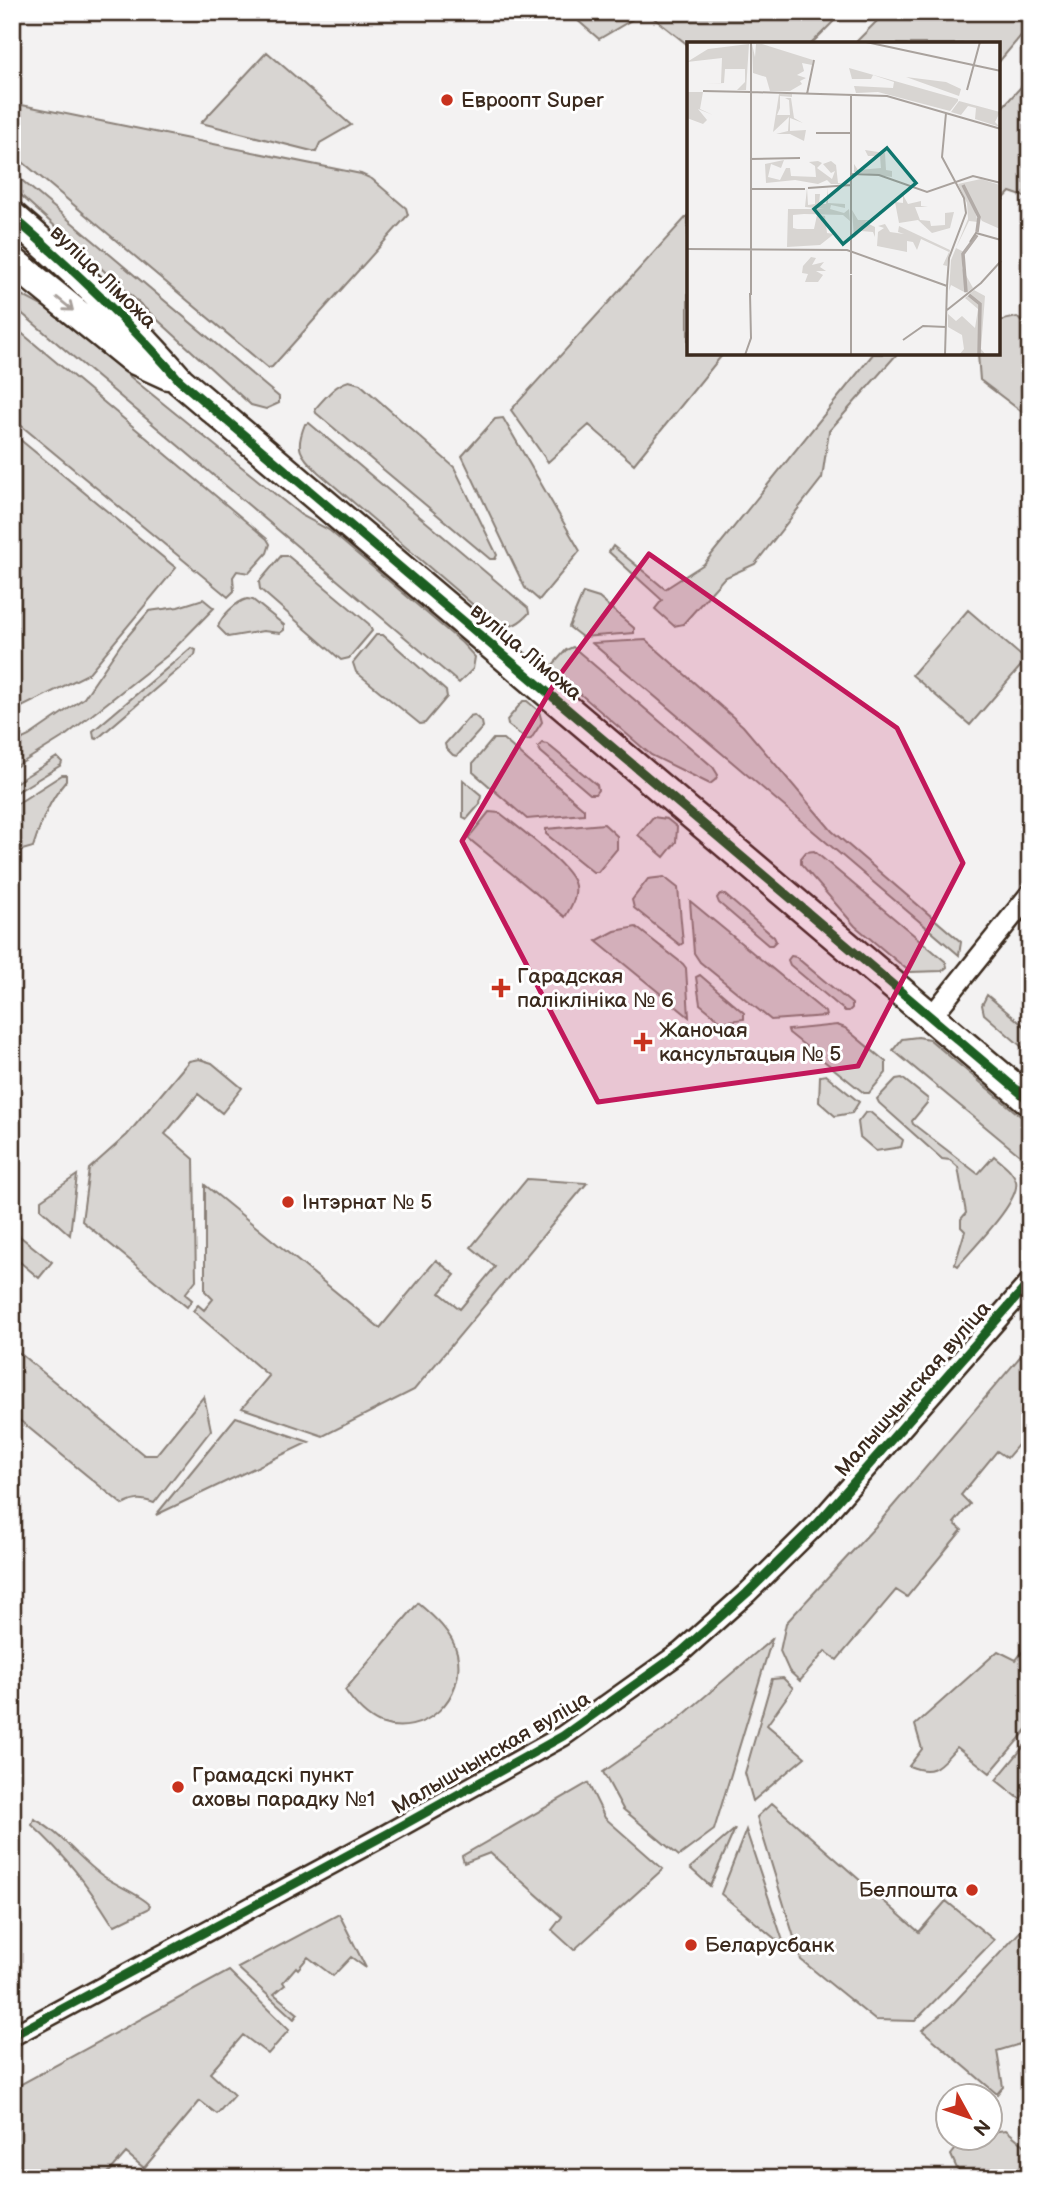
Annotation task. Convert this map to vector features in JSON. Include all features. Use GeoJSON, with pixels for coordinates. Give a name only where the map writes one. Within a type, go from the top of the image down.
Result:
{"type":"FeatureCollection","features":[{"type":"Feature","properties":{"kind":"street","name":"вуліца Ліможа"},"geometry":{"type":"LineString","coordinates":[[12,216],[148,345],[180,381],[1030,1101]]}},
{"type":"Feature","properties":{"kind":"street","name":"вуліца Ліможа"},"geometry":{"type":"LineString","coordinates":[[12,261],[134,359],[180,381]]}},
{"type":"Feature","properties":{"kind":"street"},"geometry":{"type":"LineString","coordinates":[[931,1017],[1030,894]]}},
{"type":"Feature","properties":{"kind":"street","name":"Малышчынская вуліца"},"geometry":{"type":"LineString","coordinates":[[12,2036],[563,1736],[681,1652],[747,1593],[818,1523],[1030,1282]]}},
{"type":"Feature","properties":{"kind":"highlighted area"},"geometry":{"type":"Polygon","coordinates":[[[649,554],[897,728],[963,863],[858,1066],[598,1102],[462,841],[559,676],[649,554]]]}},
{"type":"Feature","properties":{"kind":"shaded area"},"geometry":{"type":"Polygon","coordinates":[[[568,12],[645,12],[599,39],[568,12]]]}},
{"type":"Feature","properties":{"kind":"shaded area"},"geometry":{"type":"Polygon","coordinates":[[[646,12],[843,12],[813,42],[687,42],[687,44],[646,12]]]}},
{"type":"Feature","properties":{"kind":"shaded area"},"geometry":{"type":"Polygon","coordinates":[[[886,12],[1030,12],[1030,25],[1000,61],[1000,42],[856,42],[886,12]]]}},
{"type":"Feature","properties":{"kind":"shaded area"},"geometry":{"type":"Polygon","coordinates":[[[267,52],[351,125],[320,143],[316,152],[201,123],[267,52]]]}},
{"type":"Feature","properties":{"kind":"shaded area"},"geometry":{"type":"Polygon","coordinates":[[[1030,77],[1030,190],[1025,197],[1010,192],[1000,203],[1000,110],[1030,77]]]}},
{"type":"Feature","properties":{"kind":"shaded area"},"geometry":{"type":"Polygon","coordinates":[[[12,103],[361,174],[372,179],[406,208],[408,215],[272,367],[268,368],[12,153],[12,103]]]}},
{"type":"Feature","properties":{"kind":"shaded area"},"geometry":{"type":"Polygon","coordinates":[[[12,172],[279,397],[279,403],[266,409],[251,405],[12,187],[12,172]]]}},
{"type":"Feature","properties":{"kind":"shaded area"},"geometry":{"type":"Polygon","coordinates":[[[687,216],[687,355],[722,355],[634,464],[589,425],[548,462],[511,410],[687,216]]]}},
{"type":"Feature","properties":{"kind":"shaded area"},"geometry":{"type":"Polygon","coordinates":[[[12,290],[44,307],[301,515],[329,530],[462,643],[475,657],[473,669],[459,683],[12,305],[12,290]]]}},
{"type":"Feature","properties":{"kind":"shaded area"},"geometry":{"type":"Polygon","coordinates":[[[1017,317],[1030,331],[1030,418],[980,380],[978,355],[1000,355],[1000,321],[1017,317]]]}},
{"type":"Feature","properties":{"kind":"shaded area"},"geometry":{"type":"Polygon","coordinates":[[[12,325],[267,539],[270,544],[267,553],[249,573],[237,571],[233,577],[234,591],[228,597],[12,418],[12,325]]]}},
{"type":"Feature","properties":{"kind":"shaded area"},"geometry":{"type":"Polygon","coordinates":[[[872,355],[896,355],[829,431],[822,478],[755,564],[724,578],[683,624],[674,626],[655,609],[662,600],[609,552],[613,546],[665,589],[704,564],[872,355]]]}},
{"type":"Feature","properties":{"kind":"shaded area"},"geometry":{"type":"Polygon","coordinates":[[[349,381],[360,384],[454,467],[497,555],[495,559],[490,559],[316,413],[315,409],[330,392],[349,381]]]}},
{"type":"Feature","properties":{"kind":"shaded area"},"geometry":{"type":"Polygon","coordinates":[[[503,418],[580,551],[539,600],[525,588],[462,456],[495,419],[503,418]]]}},
{"type":"Feature","properties":{"kind":"shaded area"},"geometry":{"type":"Polygon","coordinates":[[[309,423],[528,608],[529,613],[516,624],[499,627],[318,472],[303,455],[300,445],[305,424],[309,423]]]}},
{"type":"Feature","properties":{"kind":"shaded area"},"geometry":{"type":"Polygon","coordinates":[[[12,433],[176,568],[88,674],[12,712],[12,433]]]}},
{"type":"Feature","properties":{"kind":"shaded area"},"geometry":{"type":"Polygon","coordinates":[[[281,556],[288,556],[369,624],[372,631],[349,658],[341,660],[260,589],[259,582],[281,556]]]}},
{"type":"Feature","properties":{"kind":"shaded area"},"geometry":{"type":"Polygon","coordinates":[[[583,593],[599,598],[634,628],[634,633],[582,637],[569,627],[583,593]]]}},
{"type":"Feature","properties":{"kind":"shaded area"},"geometry":{"type":"Polygon","coordinates":[[[203,599],[214,608],[168,655],[65,736],[12,769],[12,744],[29,736],[84,698],[121,644],[149,611],[178,607],[203,599]]]}},
{"type":"Feature","properties":{"kind":"shaded area"},"geometry":{"type":"Polygon","coordinates":[[[247,599],[253,600],[284,625],[284,630],[280,633],[263,631],[228,637],[218,627],[220,623],[234,606],[247,599]]]}},
{"type":"Feature","properties":{"kind":"shaded area"},"geometry":{"type":"Polygon","coordinates":[[[968,610],[1026,660],[970,725],[912,675],[968,610]]]}},
{"type":"Feature","properties":{"kind":"shaded area"},"geometry":{"type":"Polygon","coordinates":[[[376,635],[383,635],[446,691],[447,697],[425,723],[420,724],[356,672],[353,663],[376,635]]]}},
{"type":"Feature","properties":{"kind":"shaded area"},"geometry":{"type":"Polygon","coordinates":[[[646,640],[743,726],[832,831],[961,942],[959,955],[592,643],[646,640]]]}},
{"type":"Feature","properties":{"kind":"shaded area"},"geometry":{"type":"Polygon","coordinates":[[[573,647],[713,767],[718,775],[715,780],[710,784],[651,755],[550,668],[566,650],[573,647]]]}},
{"type":"Feature","properties":{"kind":"shaded area"},"geometry":{"type":"Polygon","coordinates":[[[191,648],[196,650],[195,655],[97,739],[94,738],[93,731],[191,648]]]}},
{"type":"Feature","properties":{"kind":"shaded area"},"geometry":{"type":"Polygon","coordinates":[[[523,701],[527,701],[539,711],[542,722],[531,739],[527,740],[508,725],[507,720],[523,701]]]}},
{"type":"Feature","properties":{"kind":"shaded area"},"geometry":{"type":"Polygon","coordinates":[[[474,715],[482,722],[483,727],[457,756],[453,755],[445,744],[470,716],[474,715]]]}},
{"type":"Feature","properties":{"kind":"shaded area"},"geometry":{"type":"Polygon","coordinates":[[[493,739],[503,739],[584,809],[584,814],[527,819],[473,772],[473,763],[493,739]]]}},
{"type":"Feature","properties":{"kind":"shaded area"},"geometry":{"type":"Polygon","coordinates":[[[542,743],[547,744],[597,785],[595,794],[590,794],[541,752],[538,747],[542,743]]]}},
{"type":"Feature","properties":{"kind":"shaded area"},"geometry":{"type":"Polygon","coordinates":[[[57,757],[62,762],[61,765],[12,795],[12,785],[57,757]]]}},
{"type":"Feature","properties":{"kind":"shaded area"},"geometry":{"type":"Polygon","coordinates":[[[66,775],[66,781],[46,812],[33,847],[12,853],[12,807],[66,775]]]}},
{"type":"Feature","properties":{"kind":"shaded area"},"geometry":{"type":"Polygon","coordinates":[[[463,780],[481,795],[480,804],[467,819],[463,817],[463,780]]]}},
{"type":"Feature","properties":{"kind":"shaded area"},"geometry":{"type":"Polygon","coordinates":[[[489,812],[500,813],[565,868],[572,878],[575,894],[565,917],[468,838],[489,812]]]}},
{"type":"Feature","properties":{"kind":"shaded area"},"geometry":{"type":"Polygon","coordinates":[[[653,817],[667,819],[677,827],[676,842],[664,857],[638,835],[653,817]]]}},
{"type":"Feature","properties":{"kind":"shaded area"},"geometry":{"type":"Polygon","coordinates":[[[604,824],[617,836],[617,849],[598,872],[593,872],[546,834],[546,829],[604,824]]]}},
{"type":"Feature","properties":{"kind":"shaded area"},"geometry":{"type":"Polygon","coordinates":[[[814,851],[946,962],[947,967],[942,971],[910,972],[855,926],[801,864],[801,858],[806,852],[814,851]]]}},
{"type":"Feature","properties":{"kind":"shaded area"},"geometry":{"type":"Polygon","coordinates":[[[664,877],[678,888],[683,943],[680,945],[634,908],[632,900],[648,879],[664,877]]]}},
{"type":"Feature","properties":{"kind":"shaded area"},"geometry":{"type":"Polygon","coordinates":[[[720,894],[725,895],[776,941],[768,945],[719,903],[717,898],[720,894]]]}},
{"type":"Feature","properties":{"kind":"shaded area"},"geometry":{"type":"Polygon","coordinates":[[[690,901],[825,1012],[826,1016],[771,1020],[700,962],[694,953],[690,901]]]}},
{"type":"Feature","properties":{"kind":"shaded area"},"geometry":{"type":"Polygon","coordinates":[[[636,927],[686,968],[689,1017],[596,941],[615,931],[636,927]]]}},
{"type":"Feature","properties":{"kind":"shaded area"},"geometry":{"type":"Polygon","coordinates":[[[791,956],[796,957],[852,1004],[852,1008],[845,1011],[790,965],[788,960],[791,956]]]}},
{"type":"Feature","properties":{"kind":"shaded area"},"geometry":{"type":"Polygon","coordinates":[[[700,975],[744,1013],[744,1019],[722,1022],[700,1004],[696,977],[700,975]]]}},
{"type":"Feature","properties":{"kind":"shaded area"},"geometry":{"type":"Polygon","coordinates":[[[987,995],[1030,1031],[1030,1054],[984,1014],[982,1005],[987,995]]]}},
{"type":"Feature","properties":{"kind":"shaded area"},"geometry":{"type":"Polygon","coordinates":[[[837,1025],[845,1028],[886,1062],[886,1073],[869,1093],[864,1093],[788,1030],[837,1025]]]}},
{"type":"Feature","properties":{"kind":"shaded area"},"geometry":{"type":"Polygon","coordinates":[[[902,1039],[929,1039],[1030,1124],[1030,1156],[1023,1158],[893,1050],[902,1039]]]}},
{"type":"Feature","properties":{"kind":"shaded area"},"geometry":{"type":"Polygon","coordinates":[[[199,1059],[212,1063],[242,1088],[222,1113],[198,1094],[165,1134],[194,1159],[196,1280],[185,1294],[192,1300],[187,1307],[82,1221],[89,1169],[127,1135],[189,1061],[199,1059]]]}},
{"type":"Feature","properties":{"kind":"shaded area"},"geometry":{"type":"Polygon","coordinates":[[[826,1075],[859,1102],[852,1113],[835,1116],[819,1102],[820,1076],[826,1075]]]}},
{"type":"Feature","properties":{"kind":"shaded area"},"geometry":{"type":"Polygon","coordinates":[[[902,1078],[928,1099],[912,1121],[913,1124],[978,1174],[994,1156],[1015,1177],[1015,1190],[1011,1200],[958,1266],[955,1264],[965,1231],[961,1227],[961,1219],[966,1213],[958,1167],[950,1160],[942,1159],[877,1099],[896,1079],[902,1078]]]}},
{"type":"Feature","properties":{"kind":"shaded area"},"geometry":{"type":"Polygon","coordinates":[[[870,1112],[903,1140],[901,1147],[876,1151],[860,1137],[858,1122],[865,1113],[870,1112]]]}},
{"type":"Feature","properties":{"kind":"shaded area"},"geometry":{"type":"Polygon","coordinates":[[[77,1175],[70,1235],[41,1209],[41,1200],[77,1175]]]}},
{"type":"Feature","properties":{"kind":"shaded area"},"geometry":{"type":"Polygon","coordinates":[[[527,1179],[587,1183],[414,1390],[323,1436],[242,1408],[269,1376],[193,1311],[198,1305],[204,1310],[213,1299],[205,1291],[205,1185],[380,1328],[436,1260],[455,1275],[440,1293],[460,1309],[495,1267],[471,1247],[527,1179]]]}},
{"type":"Feature","properties":{"kind":"shaded area"},"geometry":{"type":"Polygon","coordinates":[[[12,1230],[52,1262],[39,1278],[14,1257],[12,1259],[12,1230]]]}},
{"type":"Feature","properties":{"kind":"shaded area"},"geometry":{"type":"Polygon","coordinates":[[[1030,1345],[1030,1411],[1026,1416],[1030,1419],[1030,1431],[1007,1458],[997,1451],[961,1495],[970,1504],[954,1523],[962,1530],[907,1597],[896,1590],[837,1660],[825,1651],[800,1681],[789,1671],[780,1651],[786,1623],[876,1526],[1030,1345]]]}},
{"type":"Feature","properties":{"kind":"shaded area"},"geometry":{"type":"Polygon","coordinates":[[[12,1347],[144,1455],[156,1455],[204,1396],[211,1430],[154,1503],[139,1500],[123,1505],[12,1414],[12,1347]]]}},
{"type":"Feature","properties":{"kind":"shaded area"},"geometry":{"type":"Polygon","coordinates":[[[236,1417],[309,1442],[156,1515],[236,1417]]]}},
{"type":"Feature","properties":{"kind":"shaded area"},"geometry":{"type":"Polygon","coordinates":[[[418,1603],[441,1625],[455,1645],[458,1670],[455,1685],[449,1699],[439,1711],[426,1720],[412,1725],[380,1723],[360,1709],[345,1690],[418,1603]]]}},
{"type":"Feature","properties":{"kind":"shaded area"},"geometry":{"type":"Polygon","coordinates":[[[772,1639],[714,1830],[679,1856],[623,1809],[603,1772],[675,1722],[772,1639]]]}},
{"type":"Feature","properties":{"kind":"shaded area"},"geometry":{"type":"Polygon","coordinates":[[[1030,1642],[1030,1726],[990,1773],[957,1747],[932,1769],[909,1766],[922,1749],[915,1725],[998,1651],[1016,1660],[1030,1642]]]}},
{"type":"Feature","properties":{"kind":"shaded area"},"geometry":{"type":"Polygon","coordinates":[[[783,1678],[793,1688],[767,1725],[805,1757],[753,1801],[745,1773],[772,1679],[783,1678]]]}},
{"type":"Feature","properties":{"kind":"shaded area"},"geometry":{"type":"Polygon","coordinates":[[[1030,1739],[1030,1780],[1021,1790],[1024,1793],[1020,1799],[996,1780],[1030,1739]]]}},
{"type":"Feature","properties":{"kind":"shaded area"},"geometry":{"type":"Polygon","coordinates":[[[588,1783],[605,1818],[663,1869],[574,1950],[552,1930],[562,1917],[490,1853],[464,1863],[462,1856],[588,1783]]]}},
{"type":"Feature","properties":{"kind":"shaded area"},"geometry":{"type":"Polygon","coordinates":[[[772,1803],[919,1932],[946,1901],[994,1940],[915,2021],[875,2020],[801,1960],[757,1817],[772,1803]]]}},
{"type":"Feature","properties":{"kind":"shaded area"},"geometry":{"type":"Polygon","coordinates":[[[34,1819],[52,1831],[103,1876],[146,1901],[150,1905],[148,1909],[115,1925],[111,1922],[75,1871],[32,1825],[34,1819]]]}},
{"type":"Feature","properties":{"kind":"shaded area"},"geometry":{"type":"Polygon","coordinates":[[[735,1829],[710,1886],[690,1868],[735,1829]]]}},
{"type":"Feature","properties":{"kind":"shaded area"},"geometry":{"type":"Polygon","coordinates":[[[746,1830],[785,1947],[721,1894],[746,1830]]]}},
{"type":"Feature","properties":{"kind":"shaded area"},"geometry":{"type":"Polygon","coordinates":[[[339,1914],[366,1968],[351,1957],[333,1976],[308,1957],[274,1994],[298,2014],[294,2019],[238,1968],[339,1914]]]}},
{"type":"Feature","properties":{"kind":"shaded area"},"geometry":{"type":"Polygon","coordinates":[[[1030,1921],[1030,2041],[997,2051],[1002,2082],[983,2082],[922,2030],[950,2007],[1030,1921]]]}},
{"type":"Feature","properties":{"kind":"shaded area"},"geometry":{"type":"Polygon","coordinates":[[[229,1971],[289,2030],[268,2054],[243,2035],[210,2073],[234,2095],[217,2114],[200,2101],[144,2168],[126,2153],[104,2178],[12,2178],[12,2089],[229,1971]]]}},
{"type":"Feature","properties":{"kind":"shaded area"},"geometry":{"type":"Polygon","coordinates":[[[1004,2130],[1030,2150],[1030,2178],[961,2178],[951,2155],[953,2152],[1004,2152],[1004,2130]]]}},
{"type":"Feature","properties":{"kind":"cycle path"},"geometry":{"type":"LineString","coordinates":[[12,216],[99,296],[180,381],[1030,1101]]}},
{"type":"Feature","properties":{"kind":"cycle path"},"geometry":{"type":"LineString","coordinates":[[12,2036],[563,1736],[681,1652],[747,1593],[818,1523],[1030,1282]]}},
{"type":"Feature","properties":{"kind":"place","name":"Евроопт Super"},"geometry":{"type":"Point","coordinates":[447,100]}},
{"type":"Feature","properties":{"kind":"place","name":"Гарадская паліклініка № 6"},"geometry":{"type":"Point","coordinates":[501,988]}},
{"type":"Feature","properties":{"kind":"place","name":"Жаночая кансультацыя № 5"},"geometry":{"type":"Point","coordinates":[643,1042]}},
{"type":"Feature","properties":{"kind":"place","name":"Інтэрнат № 5"},"geometry":{"type":"Point","coordinates":[288,1202]}},
{"type":"Feature","properties":{"kind":"place","name":"Грамадскі пункт аховы парадку №1"},"geometry":{"type":"Point","coordinates":[178,1787]}},
{"type":"Feature","properties":{"kind":"place","name":"Белпошта"},"geometry":{"type":"Point","coordinates":[972,1890]}},
{"type":"Feature","properties":{"kind":"place","name":"Беларусбанк"},"geometry":{"type":"Point","coordinates":[691,1945]}}]}
